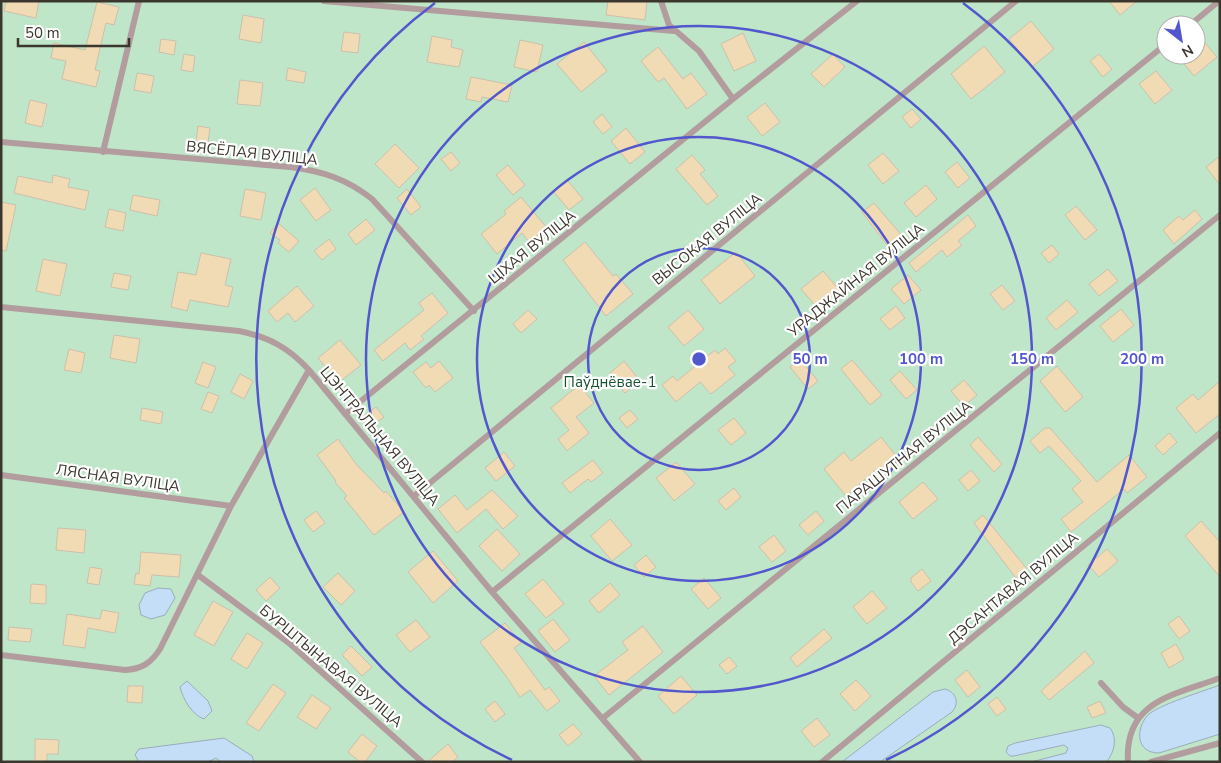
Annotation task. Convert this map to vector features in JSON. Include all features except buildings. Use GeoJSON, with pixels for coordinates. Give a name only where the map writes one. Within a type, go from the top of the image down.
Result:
{"type":"FeatureCollection","features":[{"type":"Feature","properties":{"kind":"lane"},"geometry":{"type":"LineString","coordinates":[[103,152],[139,1]]}},
{"type":"Feature","properties":{"kind":"lane"},"geometry":{"type":"LineString","coordinates":[[324,1],[674,31]]}},
{"type":"Feature","properties":{"kind":"lane"},"geometry":{"type":"LineString","coordinates":[[661,1],[665,19],[674,31],[699,51],[733,98]]}},
{"type":"Feature","properties":{"kind":"lane","name":"ЦІХАЯ ВУЛІЦА"},"geometry":{"type":"LineString","coordinates":[[345,414],[474,311],[733,98],[857,1]]}},
{"type":"Feature","properties":{"kind":"lane","name":"ВЫСОКАЯ ВУЛІЦА"},"geometry":{"type":"LineString","coordinates":[[414,496],[1016,1]]}},
{"type":"Feature","properties":{"kind":"lane"},"geometry":{"type":"LineString","coordinates":[[1202,15],[1219,1]]}},
{"type":"Feature","properties":{"kind":"lane","name":"УРАДЖАЙНАЯ ВУЛІЦА"},"geometry":{"type":"LineString","coordinates":[[492,592],[1156,52]]}},
{"type":"Feature","properties":{"kind":"lane","name":"ВЯСЁЛАЯ ВУЛІЦА"},"geometry":{"type":"LineString","coordinates":[[1,142],[310,169],[344,181],[360,189],[382,209],[474,311]]}},
{"type":"Feature","properties":{"kind":"lane","name":"ПАРАШУТНАЯ ВУЛІЦА"},"geometry":{"type":"LineString","coordinates":[[603,718],[1220,214]]}},
{"type":"Feature","properties":{"kind":"lane","name":"ЦЭНТРАЛЬНАЯ ВУЛІЦА"},"geometry":{"type":"LineString","coordinates":[[1,307],[240,331],[265,338],[286,348],[309,370],[492,592],[640,762]]}},
{"type":"Feature","properties":{"kind":"lane"},"geometry":{"type":"LineString","coordinates":[[1,655],[133,669],[146,665],[160,649],[232,506],[309,370]]}},
{"type":"Feature","properties":{"kind":"lane","name":"ДЭСАНТАВАЯ ВУЛІЦА"},"geometry":{"type":"LineString","coordinates":[[822,762],[1220,433]]}},
{"type":"Feature","properties":{"kind":"lane","name":"ЛЯСНАЯ ВУЛІЦА"},"geometry":{"type":"LineString","coordinates":[[1,475],[232,506]]}},
{"type":"Feature","properties":{"kind":"lane","name":"БУРШТЫНАВАЯ ВУЛІЦА"},"geometry":{"type":"LineString","coordinates":[[198,575],[289,643],[422,762]]}},
{"type":"Feature","properties":{"kind":"lane"},"geometry":{"type":"LineString","coordinates":[[1128,762],[1129,735],[1138,718],[1156,703],[1220,678]]}},
{"type":"Feature","properties":{"kind":"lane"},"geometry":{"type":"LineString","coordinates":[[1101,683],[1123,707],[1138,718]]}},
{"type":"Feature","properties":{"kind":"lane"},"geometry":{"type":"LineString","coordinates":[[1151,762],[1220,743]]}},
{"type":"Feature","properties":{"kind":"green space","name":"Паўднёвае-1"},"geometry":{"type":"Polygon","coordinates":[[[1,1],[1220,1],[1220,762],[1,762],[1,1]]]}},
{"type":"Feature","properties":{"kind":"water"},"geometry":{"type":"Polygon","coordinates":[[[158,588],[171,589],[175,598],[165,615],[151,619],[141,615],[139,605],[145,593],[158,588]]]}},
{"type":"Feature","properties":{"kind":"water"},"geometry":{"type":"Polygon","coordinates":[[[187,681],[208,701],[212,711],[204,719],[192,710],[183,696],[180,687],[187,681]]]}},
{"type":"Feature","properties":{"kind":"water"},"geometry":{"type":"Polygon","coordinates":[[[1220,685],[1220,734],[1159,753],[1151,752],[1142,745],[1140,739],[1141,727],[1148,715],[1153,711],[1220,685]]]}},
{"type":"Feature","properties":{"kind":"water"},"geometry":{"type":"Polygon","coordinates":[[[949,690],[956,698],[956,705],[952,712],[880,762],[842,762],[933,692],[949,690]]]}},
{"type":"Feature","properties":{"kind":"water"},"geometry":{"type":"Polygon","coordinates":[[[1101,725],[1110,728],[1114,736],[1113,750],[1106,762],[1031,762],[1066,753],[1068,748],[1064,745],[1014,756],[1010,756],[1006,752],[1008,746],[1015,743],[1101,725]]]}},
{"type":"Feature","properties":{"kind":"water"},"geometry":{"type":"Polygon","coordinates":[[[224,738],[252,756],[254,762],[221,762],[216,758],[208,762],[139,762],[135,755],[139,749],[224,738]]]}}]}
